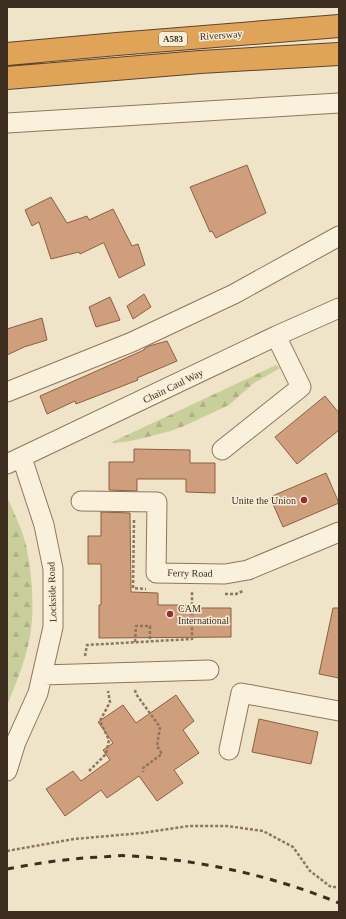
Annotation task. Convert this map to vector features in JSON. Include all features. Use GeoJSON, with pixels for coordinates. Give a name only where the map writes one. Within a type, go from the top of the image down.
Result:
{"type":"FeatureCollection","features":[{"type":"Feature","properties":{"kind":"highway","name":"Riversway"},"geometry":{"type":"LineString","coordinates":[[7,54],[339,26]]}},
{"type":"Feature","properties":{"kind":"highway"},"geometry":{"type":"LineString","coordinates":[[7,78],[200,62],[339,54]]}},
{"type":"Feature","properties":{"kind":"street"},"geometry":{"type":"LineString","coordinates":[[7,123],[339,104]]}},
{"type":"Feature","properties":{"kind":"street"},"geometry":{"type":"LineString","coordinates":[[7,392],[132,342],[227,298],[339,236]]}},
{"type":"Feature","properties":{"kind":"street","name":"Chain Caul Way"},"geometry":{"type":"LineString","coordinates":[[14,461],[276,336],[339,308]]}},
{"type":"Feature","properties":{"kind":"street"},"geometry":{"type":"LineString","coordinates":[[222,450],[301,387],[276,336]]}},
{"type":"Feature","properties":{"kind":"street","name":"Lockside Road"},"geometry":{"type":"LineString","coordinates":[[7,771],[16,742],[38,693],[53,627],[52,569],[44,525],[14,461]]}},
{"type":"Feature","properties":{"kind":"street","name":"Ferry Road"},"geometry":{"type":"LineString","coordinates":[[80,501],[157,502],[156,573],[236,573],[248,570],[339,532]]}},
{"type":"Feature","properties":{"kind":"street"},"geometry":{"type":"LineString","coordinates":[[42,675],[209,670]]}},
{"type":"Feature","properties":{"kind":"street"},"geometry":{"type":"LineString","coordinates":[[229,750],[241,693],[339,711]]}},
{"type":"Feature","properties":{"kind":"path"},"geometry":{"type":"LineString","coordinates":[[83,662],[87,645],[192,639],[192,592]]}},
{"type":"Feature","properties":{"kind":"path"},"geometry":{"type":"LineString","coordinates":[[135,642],[136,626],[150,626],[150,641]]}},
{"type":"Feature","properties":{"kind":"path"},"geometry":{"type":"LineString","coordinates":[[89,771],[106,754],[109,740],[100,720],[110,702],[107,686]]}},
{"type":"Feature","properties":{"kind":"path"},"geometry":{"type":"LineString","coordinates":[[135,688],[136,694],[160,727],[157,746],[162,754],[143,768],[143,772]]}},
{"type":"Feature","properties":{"kind":"path"},"geometry":{"type":"LineString","coordinates":[[7,850],[74,839],[142,833],[189,826],[227,826],[263,831],[293,847],[310,872],[331,887],[339,887]]}},
{"type":"Feature","properties":{"kind":"green space"},"geometry":{"type":"Polygon","coordinates":[[[276,365],[280,368],[254,383],[229,405],[171,431],[140,439],[110,443],[276,365]]]}},
{"type":"Feature","properties":{"kind":"green space"},"geometry":{"type":"Polygon","coordinates":[[[7,497],[26,545],[30,567],[33,602],[32,625],[26,654],[7,706],[7,497]]]}},
{"type":"Feature","properties":{"kind":"building"},"geometry":{"type":"Polygon","coordinates":[[[247,165],[266,213],[216,238],[212,231],[210,232],[190,187],[247,165]]]}},
{"type":"Feature","properties":{"kind":"building"},"geometry":{"type":"Polygon","coordinates":[[[51,197],[67,223],[87,216],[89,220],[113,209],[132,246],[138,244],[145,265],[119,278],[104,243],[80,254],[79,252],[51,259],[39,222],[32,226],[25,210],[51,197]]]}},
{"type":"Feature","properties":{"kind":"building"},"geometry":{"type":"Polygon","coordinates":[[[144,294],[151,307],[133,319],[127,306],[144,294]]]}},
{"type":"Feature","properties":{"kind":"building"},"geometry":{"type":"Polygon","coordinates":[[[110,297],[120,320],[96,327],[89,307],[110,297]]]}},
{"type":"Feature","properties":{"kind":"building"},"geometry":{"type":"Polygon","coordinates":[[[42,318],[47,340],[24,347],[7,355],[7,329],[42,318]]]}},
{"type":"Feature","properties":{"kind":"building"},"geometry":{"type":"Polygon","coordinates":[[[167,341],[177,361],[137,378],[138,380],[76,404],[75,401],[47,414],[40,396],[144,350],[149,346],[167,341]]]}},
{"type":"Feature","properties":{"kind":"building"},"geometry":{"type":"Polygon","coordinates":[[[325,396],[339,413],[339,430],[297,464],[275,437],[325,396]]]}},
{"type":"Feature","properties":{"kind":"building"},"geometry":{"type":"Polygon","coordinates":[[[134,449],[190,450],[190,463],[215,463],[215,493],[186,492],[186,479],[137,479],[137,491],[109,490],[109,462],[134,462],[134,449]]]}},
{"type":"Feature","properties":{"kind":"building","name":"Unite the Union"},"geometry":{"type":"Polygon","coordinates":[[[326,473],[339,503],[283,527],[270,497],[326,473]]]}},
{"type":"Feature","properties":{"kind":"building"},"geometry":{"type":"Polygon","coordinates":[[[101,512],[130,513],[131,592],[158,593],[158,605],[186,605],[186,608],[231,608],[231,637],[99,638],[101,564],[88,564],[88,536],[101,536],[101,512]]]}},
{"type":"Feature","properties":{"kind":"building"},"geometry":{"type":"Polygon","coordinates":[[[333,608],[339,608],[339,678],[319,674],[333,608]]]}},
{"type":"Feature","properties":{"kind":"building"},"geometry":{"type":"Polygon","coordinates":[[[176,695],[194,721],[183,730],[199,753],[174,770],[183,783],[157,801],[139,776],[107,798],[101,790],[65,816],[46,789],[73,771],[81,781],[110,760],[103,750],[113,743],[98,722],[123,705],[136,723],[176,695]]]}},
{"type":"Feature","properties":{"kind":"building"},"geometry":{"type":"Polygon","coordinates":[[[259,719],[318,732],[311,764],[252,752],[259,719]]]}},
{"type":"Feature","properties":{"kind":"railway"},"geometry":{"type":"LineString","coordinates":[[7,869],[55,861],[91,858],[123,856],[157,858],[184,861],[263,877],[314,893],[339,903]]}},
{"type":"Feature","properties":{"kind":"place","name":"Unite the Union"},"geometry":{"type":"Point","coordinates":[304,500]}},
{"type":"Feature","properties":{"kind":"place","name":"CAM International"},"geometry":{"type":"Point","coordinates":[170,614]}}]}
